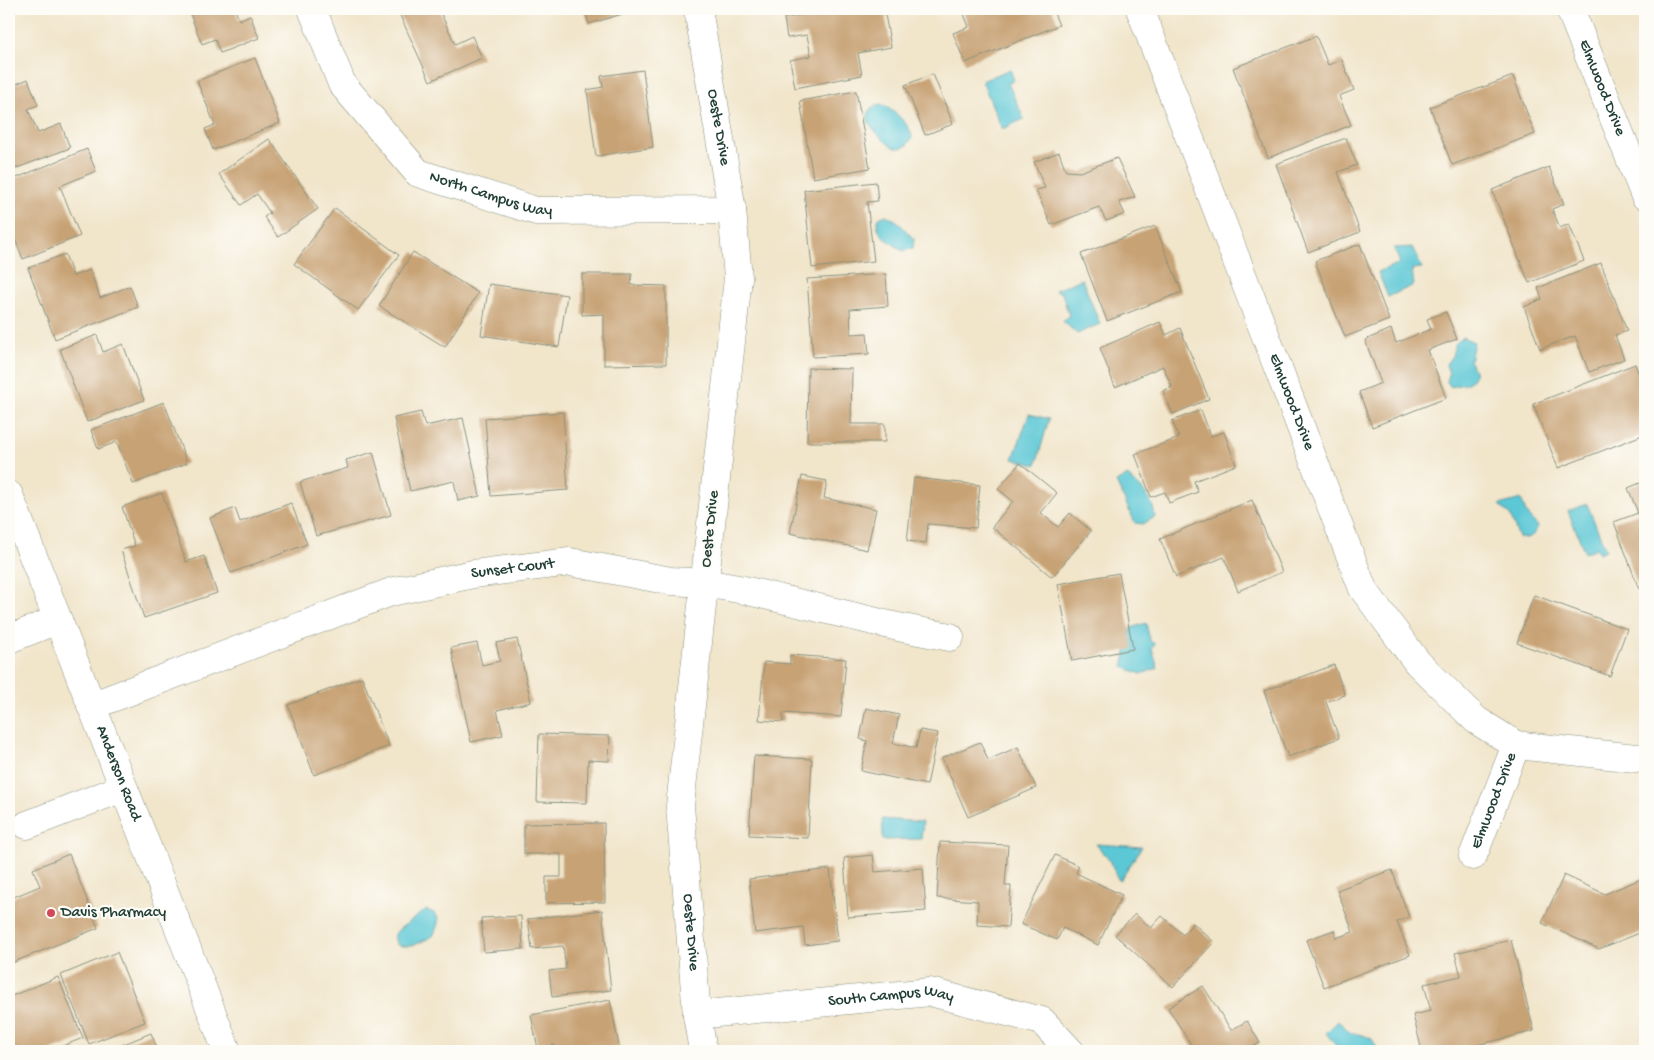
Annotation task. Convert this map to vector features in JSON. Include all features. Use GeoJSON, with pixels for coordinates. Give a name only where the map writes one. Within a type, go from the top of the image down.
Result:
{"type":"FeatureCollection","features":[{"type":"Feature","properties":{"kind":"street","name":"North Campus Way"},"geometry":{"type":"LineString","coordinates":[[312,9],[342,84],[418,173],[536,211],[732,210]]}},
{"type":"Feature","properties":{"kind":"street","name":"Oeste Drive"},"geometry":{"type":"LineString","coordinates":[[698,9],[732,210],[738,278],[680,806],[697,1015],[703,1051]]}},
{"type":"Feature","properties":{"kind":"street","name":"Elmwood Drive"},"geometry":{"type":"LineString","coordinates":[[1140,9],[1363,589],[1417,662],[1476,720],[1516,745],[1636,758],[1645,757]]}},
{"type":"Feature","properties":{"kind":"street","name":"Elmwood Drive"},"geometry":{"type":"LineString","coordinates":[[1570,9],[1645,196]]}},
{"type":"Feature","properties":{"kind":"street","name":"Anderson Road"},"geometry":{"type":"LineString","coordinates":[[9,495],[227,1051]]}},
{"type":"Feature","properties":{"kind":"street","name":"Sunset Court"},"geometry":{"type":"LineString","coordinates":[[92,706],[391,592],[474,574],[570,562],[671,580],[705,583],[744,590],[898,628],[950,637]]}},
{"type":"Feature","properties":{"kind":"street"},"geometry":{"type":"LineString","coordinates":[[9,639],[57,620]]}},
{"type":"Feature","properties":{"kind":"street","name":"Elmwood Drive"},"geometry":{"type":"LineString","coordinates":[[1473,856],[1516,745]]}},
{"type":"Feature","properties":{"kind":"street"},"geometry":{"type":"LineString","coordinates":[[27,825],[123,788]]}},
{"type":"Feature","properties":{"kind":"street","name":"South Campus Way"},"geometry":{"type":"LineString","coordinates":[[697,1015],[930,992],[1042,1021],[1070,1051]]}},
{"type":"Feature","properties":{"kind":"water"},"geometry":{"type":"Polygon","coordinates":[[[1010,69],[1014,80],[1008,83],[1024,119],[1002,129],[982,81],[1010,69]]]}},
{"type":"Feature","properties":{"kind":"water"},"geometry":{"type":"Polygon","coordinates":[[[881,104],[896,114],[909,128],[912,138],[906,146],[895,148],[888,144],[869,123],[868,114],[871,108],[881,104]]]}},
{"type":"Feature","properties":{"kind":"water"},"geometry":{"type":"Polygon","coordinates":[[[886,215],[897,221],[914,239],[913,248],[903,251],[884,237],[878,229],[878,224],[879,218],[886,215]]]}},
{"type":"Feature","properties":{"kind":"water"},"geometry":{"type":"Polygon","coordinates":[[[1412,247],[1422,268],[1412,269],[1414,285],[1388,297],[1378,272],[1400,263],[1394,248],[1412,247]]]}},
{"type":"Feature","properties":{"kind":"water"},"geometry":{"type":"Polygon","coordinates":[[[1082,279],[1100,324],[1077,334],[1063,321],[1069,316],[1062,293],[1055,290],[1082,279]]]}},
{"type":"Feature","properties":{"kind":"water"},"geometry":{"type":"Polygon","coordinates":[[[1462,337],[1474,342],[1470,361],[1475,374],[1468,383],[1451,387],[1447,382],[1449,374],[1446,364],[1452,356],[1455,344],[1462,337]]]}},
{"type":"Feature","properties":{"kind":"water"},"geometry":{"type":"Polygon","coordinates":[[[1029,414],[1049,419],[1036,465],[1013,459],[1029,414]]]}},
{"type":"Feature","properties":{"kind":"water"},"geometry":{"type":"Polygon","coordinates":[[[1128,476],[1146,494],[1154,510],[1155,517],[1143,524],[1135,523],[1116,482],[1128,476]]]}},
{"type":"Feature","properties":{"kind":"water"},"geometry":{"type":"Polygon","coordinates":[[[1521,499],[1527,515],[1538,526],[1533,534],[1526,538],[1519,538],[1510,515],[1499,505],[1521,499]]]}},
{"type":"Feature","properties":{"kind":"water"},"geometry":{"type":"Polygon","coordinates":[[[1587,504],[1606,550],[1599,553],[1596,548],[1585,553],[1568,511],[1587,504]]]}},
{"type":"Feature","properties":{"kind":"water"},"geometry":{"type":"Polygon","coordinates":[[[1146,623],[1150,641],[1155,644],[1152,648],[1158,668],[1141,674],[1123,667],[1131,628],[1146,623]]]}},
{"type":"Feature","properties":{"kind":"water"},"geometry":{"type":"Polygon","coordinates":[[[882,819],[923,822],[921,839],[883,840],[882,819]]]}},
{"type":"Feature","properties":{"kind":"water"},"geometry":{"type":"Polygon","coordinates":[[[1096,844],[1142,847],[1119,881],[1109,860],[1096,844]]]}},
{"type":"Feature","properties":{"kind":"water"},"geometry":{"type":"Polygon","coordinates":[[[426,910],[435,914],[438,920],[433,936],[410,946],[396,944],[394,935],[399,929],[426,910]]]}},
{"type":"Feature","properties":{"kind":"water"},"geometry":{"type":"Polygon","coordinates":[[[1338,1021],[1351,1033],[1372,1039],[1379,1051],[1340,1051],[1326,1033],[1338,1021]]]}},
{"type":"Feature","properties":{"kind":"building"},"geometry":{"type":"Polygon","coordinates":[[[188,9],[235,9],[239,20],[250,15],[259,38],[220,53],[215,39],[202,44],[188,9]]]}},
{"type":"Feature","properties":{"kind":"building"},"geometry":{"type":"Polygon","coordinates":[[[403,9],[439,9],[455,44],[472,36],[482,58],[430,81],[398,11],[403,9]]]}},
{"type":"Feature","properties":{"kind":"building"},"geometry":{"type":"Polygon","coordinates":[[[584,9],[628,9],[629,12],[589,24],[584,9]]]}},
{"type":"Feature","properties":{"kind":"building"},"geometry":{"type":"Polygon","coordinates":[[[833,9],[884,9],[891,47],[858,53],[862,75],[795,88],[790,60],[811,56],[807,35],[787,38],[784,18],[833,9]]]}},
{"type":"Feature","properties":{"kind":"building"},"geometry":{"type":"Polygon","coordinates":[[[962,9],[1052,9],[1059,25],[965,63],[953,33],[969,27],[962,9]]]}},
{"type":"Feature","properties":{"kind":"building"},"geometry":{"type":"Polygon","coordinates":[[[1316,36],[1328,65],[1342,60],[1354,90],[1339,96],[1351,125],[1268,158],[1233,68],[1316,36]]]}},
{"type":"Feature","properties":{"kind":"building"},"geometry":{"type":"Polygon","coordinates":[[[255,58],[280,123],[213,150],[205,129],[215,125],[197,81],[255,58]]]}},
{"type":"Feature","properties":{"kind":"building"},"geometry":{"type":"Polygon","coordinates":[[[643,70],[653,147],[596,156],[587,90],[603,87],[601,76],[643,70]]]}},
{"type":"Feature","properties":{"kind":"building"},"geometry":{"type":"Polygon","coordinates":[[[933,74],[953,124],[925,135],[905,85],[933,74]]]}},
{"type":"Feature","properties":{"kind":"building"},"geometry":{"type":"Polygon","coordinates":[[[1513,76],[1535,134],[1452,165],[1430,107],[1513,76]]]}},
{"type":"Feature","properties":{"kind":"building"},"geometry":{"type":"Polygon","coordinates":[[[28,79],[38,105],[28,109],[38,133],[61,124],[70,148],[9,171],[9,87],[28,79]]]}},
{"type":"Feature","properties":{"kind":"building"},"geometry":{"type":"Polygon","coordinates":[[[856,91],[870,168],[813,178],[800,101],[856,91]]]}},
{"type":"Feature","properties":{"kind":"building"},"geometry":{"type":"Polygon","coordinates":[[[1346,138],[1357,165],[1338,172],[1360,232],[1308,252],[1276,164],[1346,138]]]}},
{"type":"Feature","properties":{"kind":"building"},"geometry":{"type":"Polygon","coordinates":[[[269,139],[318,209],[278,237],[264,217],[270,213],[257,194],[241,205],[219,174],[269,139]]]}},
{"type":"Feature","properties":{"kind":"building"},"geometry":{"type":"Polygon","coordinates":[[[87,149],[96,171],[60,186],[80,236],[23,259],[9,225],[9,181],[87,149]]]}},
{"type":"Feature","properties":{"kind":"building"},"geometry":{"type":"Polygon","coordinates":[[[1059,152],[1066,171],[1080,172],[1117,158],[1135,197],[1119,202],[1125,214],[1106,221],[1099,207],[1051,225],[1036,190],[1045,188],[1034,162],[1059,152]]]}},
{"type":"Feature","properties":{"kind":"building"},"geometry":{"type":"Polygon","coordinates":[[[1549,167],[1564,204],[1552,209],[1560,228],[1569,224],[1584,261],[1529,283],[1492,190],[1549,167]]]}},
{"type":"Feature","properties":{"kind":"building"},"geometry":{"type":"Polygon","coordinates":[[[876,182],[878,201],[867,202],[874,261],[812,268],[804,190],[876,182]]]}},
{"type":"Feature","properties":{"kind":"building"},"geometry":{"type":"Polygon","coordinates":[[[335,208],[399,255],[358,310],[294,264],[335,208]]]}},
{"type":"Feature","properties":{"kind":"building"},"geometry":{"type":"Polygon","coordinates":[[[1155,226],[1182,292],[1107,321],[1081,254],[1155,226]]]}},
{"type":"Feature","properties":{"kind":"building"},"geometry":{"type":"Polygon","coordinates":[[[1360,244],[1389,320],[1345,337],[1315,261],[1360,244]]]}},
{"type":"Feature","properties":{"kind":"building"},"geometry":{"type":"Polygon","coordinates":[[[413,252],[478,293],[445,347],[379,306],[413,252]]]}},
{"type":"Feature","properties":{"kind":"building"},"geometry":{"type":"Polygon","coordinates":[[[65,254],[73,276],[90,270],[100,298],[130,286],[138,307],[55,339],[28,268],[65,254]]]}},
{"type":"Feature","properties":{"kind":"building"},"geometry":{"type":"Polygon","coordinates":[[[1601,263],[1627,331],[1615,335],[1624,359],[1589,372],[1575,336],[1540,349],[1524,307],[1542,299],[1538,288],[1601,263]]]}},
{"type":"Feature","properties":{"kind":"building"},"geometry":{"type":"Polygon","coordinates":[[[582,274],[632,274],[631,285],[666,286],[666,364],[604,365],[604,314],[582,315],[582,274]]]}},
{"type":"Feature","properties":{"kind":"building"},"geometry":{"type":"Polygon","coordinates":[[[886,274],[888,306],[850,309],[851,334],[867,333],[869,354],[813,357],[807,279],[886,274]]]}},
{"type":"Feature","properties":{"kind":"building"},"geometry":{"type":"Polygon","coordinates":[[[489,284],[567,295],[559,347],[481,335],[489,284]]]}},
{"type":"Feature","properties":{"kind":"building"},"geometry":{"type":"Polygon","coordinates":[[[1446,312],[1457,339],[1428,350],[1446,398],[1372,427],[1359,392],[1381,383],[1365,340],[1391,329],[1396,343],[1431,329],[1427,319],[1446,312]]]}},
{"type":"Feature","properties":{"kind":"building"},"geometry":{"type":"Polygon","coordinates":[[[1160,322],[1166,335],[1180,328],[1209,399],[1173,414],[1163,391],[1172,387],[1163,366],[1115,387],[1100,348],[1160,322]]]}},
{"type":"Feature","properties":{"kind":"building"},"geometry":{"type":"Polygon","coordinates":[[[97,335],[103,352],[123,344],[144,400],[87,422],[60,349],[97,335]]]}},
{"type":"Feature","properties":{"kind":"building"},"geometry":{"type":"Polygon","coordinates":[[[1635,364],[1645,390],[1645,434],[1558,468],[1533,404],[1635,364]]]}},
{"type":"Feature","properties":{"kind":"building"},"geometry":{"type":"Polygon","coordinates":[[[808,368],[852,369],[851,424],[885,424],[885,442],[807,442],[808,368]]]}},
{"type":"Feature","properties":{"kind":"building"},"geometry":{"type":"Polygon","coordinates":[[[164,402],[187,463],[133,484],[117,442],[98,449],[91,430],[164,402]]]}},
{"type":"Feature","properties":{"kind":"building"},"geometry":{"type":"Polygon","coordinates":[[[1201,410],[1211,436],[1224,432],[1236,465],[1194,481],[1198,492],[1169,503],[1165,492],[1151,497],[1135,454],[1179,438],[1172,421],[1201,410]]]}},
{"type":"Feature","properties":{"kind":"building"},"geometry":{"type":"Polygon","coordinates":[[[421,412],[425,426],[463,418],[480,496],[458,501],[454,481],[410,491],[394,418],[421,412]]]}},
{"type":"Feature","properties":{"kind":"building"},"geometry":{"type":"Polygon","coordinates":[[[563,412],[568,490],[491,496],[485,418],[563,412]]]}},
{"type":"Feature","properties":{"kind":"building"},"geometry":{"type":"Polygon","coordinates":[[[373,452],[391,515],[316,536],[300,482],[348,468],[346,460],[373,452]]]}},
{"type":"Feature","properties":{"kind":"building"},"geometry":{"type":"Polygon","coordinates":[[[1020,463],[1057,493],[1041,513],[1058,527],[1070,513],[1091,531],[1052,577],[992,527],[1013,501],[998,489],[1020,463]]]}},
{"type":"Feature","properties":{"kind":"building"},"geometry":{"type":"Polygon","coordinates":[[[802,476],[827,481],[824,498],[876,509],[867,550],[790,533],[802,476]]]}},
{"type":"Feature","properties":{"kind":"building"},"geometry":{"type":"Polygon","coordinates":[[[914,478],[980,485],[976,528],[928,524],[926,543],[907,541],[914,478]]]}},
{"type":"Feature","properties":{"kind":"building"},"geometry":{"type":"Polygon","coordinates":[[[1645,481],[1645,587],[1639,589],[1614,522],[1638,513],[1628,488],[1645,481]]]}},
{"type":"Feature","properties":{"kind":"building"},"geometry":{"type":"Polygon","coordinates":[[[162,493],[186,562],[204,556],[217,593],[144,618],[121,550],[135,546],[122,507],[162,493]]]}},
{"type":"Feature","properties":{"kind":"building"},"geometry":{"type":"Polygon","coordinates":[[[1252,500],[1282,572],[1238,591],[1224,557],[1176,577],[1160,539],[1252,500]]]}},
{"type":"Feature","properties":{"kind":"building"},"geometry":{"type":"Polygon","coordinates":[[[291,503],[307,544],[231,573],[210,518],[235,508],[240,522],[291,503]]]}},
{"type":"Feature","properties":{"kind":"building"},"geometry":{"type":"Polygon","coordinates":[[[1119,573],[1133,649],[1072,661],[1058,584],[1119,573]]]}},
{"type":"Feature","properties":{"kind":"building"},"geometry":{"type":"Polygon","coordinates":[[[1534,595],[1627,629],[1610,676],[1517,643],[1534,595]]]}},
{"type":"Feature","properties":{"kind":"building"},"geometry":{"type":"Polygon","coordinates":[[[517,639],[531,702],[497,710],[503,735],[471,742],[451,648],[477,643],[482,665],[500,661],[496,643],[517,639]]]}},
{"type":"Feature","properties":{"kind":"building"},"geometry":{"type":"Polygon","coordinates":[[[790,655],[846,659],[841,717],[783,713],[783,722],[759,720],[764,662],[790,664],[790,655]]]}},
{"type":"Feature","properties":{"kind":"building"},"geometry":{"type":"Polygon","coordinates":[[[1334,665],[1345,695],[1326,702],[1339,738],[1288,757],[1264,691],[1334,665]]]}},
{"type":"Feature","properties":{"kind":"building"},"geometry":{"type":"Polygon","coordinates":[[[362,677],[389,746],[314,775],[288,705],[362,677]]]}},
{"type":"Feature","properties":{"kind":"building"},"geometry":{"type":"Polygon","coordinates":[[[866,708],[899,715],[893,743],[916,748],[920,730],[938,733],[927,785],[861,771],[867,741],[860,739],[866,708]]]}},
{"type":"Feature","properties":{"kind":"building"},"geometry":{"type":"Polygon","coordinates":[[[539,734],[610,736],[609,761],[588,760],[587,803],[537,802],[539,734]]]}},
{"type":"Feature","properties":{"kind":"building"},"geometry":{"type":"Polygon","coordinates":[[[980,742],[988,760],[1018,747],[1036,788],[968,817],[942,758],[980,742]]]}},
{"type":"Feature","properties":{"kind":"building"},"geometry":{"type":"Polygon","coordinates":[[[754,756],[812,759],[808,838],[749,835],[754,756]]]}},
{"type":"Feature","properties":{"kind":"building"},"geometry":{"type":"Polygon","coordinates":[[[604,823],[605,902],[546,903],[546,877],[561,877],[561,854],[524,854],[524,824],[604,823]]]}},
{"type":"Feature","properties":{"kind":"building"},"geometry":{"type":"Polygon","coordinates":[[[940,842],[1008,845],[1005,886],[1011,886],[1008,927],[977,925],[978,901],[937,898],[940,842]]]}},
{"type":"Feature","properties":{"kind":"building","name":"Davis Pharmacy"},"geometry":{"type":"Polygon","coordinates":[[[69,854],[98,928],[9,964],[9,899],[40,886],[33,869],[69,854]]]}},
{"type":"Feature","properties":{"kind":"building"},"geometry":{"type":"Polygon","coordinates":[[[873,855],[875,872],[923,868],[926,911],[848,917],[844,858],[873,855]]]}},
{"type":"Feature","properties":{"kind":"building"},"geometry":{"type":"Polygon","coordinates":[[[1055,855],[1079,866],[1076,873],[1122,895],[1098,945],[1063,928],[1057,940],[1021,924],[1055,855]]]}},
{"type":"Feature","properties":{"kind":"building"},"geometry":{"type":"Polygon","coordinates":[[[830,869],[838,941],[805,945],[803,927],[755,933],[749,879],[830,869]]]}},
{"type":"Feature","properties":{"kind":"building"},"geometry":{"type":"Polygon","coordinates":[[[1392,870],[1409,917],[1397,922],[1410,955],[1324,987],[1306,940],[1334,930],[1336,938],[1353,932],[1337,890],[1392,870]]]}},
{"type":"Feature","properties":{"kind":"building"},"geometry":{"type":"Polygon","coordinates":[[[1564,875],[1605,894],[1643,878],[1645,883],[1645,931],[1599,949],[1542,923],[1564,875]]]}},
{"type":"Feature","properties":{"kind":"building"},"geometry":{"type":"Polygon","coordinates":[[[602,910],[611,990],[552,997],[549,971],[566,969],[563,946],[532,949],[528,919],[602,910]]]}},
{"type":"Feature","properties":{"kind":"building"},"geometry":{"type":"Polygon","coordinates":[[[1135,914],[1151,928],[1162,916],[1183,935],[1193,923],[1214,942],[1173,987],[1115,935],[1135,914]]]}},
{"type":"Feature","properties":{"kind":"building"},"geometry":{"type":"Polygon","coordinates":[[[521,916],[523,949],[484,952],[481,918],[521,916]]]}},
{"type":"Feature","properties":{"kind":"building"},"geometry":{"type":"Polygon","coordinates":[[[1511,940],[1534,1031],[1473,1046],[1474,1051],[1422,1051],[1413,1015],[1431,1011],[1424,984],[1461,976],[1455,953],[1511,940]]]}},
{"type":"Feature","properties":{"kind":"building"},"geometry":{"type":"Polygon","coordinates":[[[117,952],[145,1022],[89,1044],[61,975],[117,952]]]}},
{"type":"Feature","properties":{"kind":"building"},"geometry":{"type":"Polygon","coordinates":[[[58,977],[83,1038],[50,1051],[9,1051],[9,997],[58,977]]]}},
{"type":"Feature","properties":{"kind":"building"},"geometry":{"type":"Polygon","coordinates":[[[1203,986],[1231,1030],[1247,1021],[1260,1043],[1246,1051],[1195,1051],[1168,1008],[1203,986]]]}},
{"type":"Feature","properties":{"kind":"building"},"geometry":{"type":"Polygon","coordinates":[[[610,1000],[620,1051],[556,1051],[555,1045],[538,1049],[531,1015],[610,1000]]]}},
{"type":"Feature","properties":{"kind":"building"},"geometry":{"type":"Polygon","coordinates":[[[151,1033],[158,1051],[107,1051],[151,1033]]]}},
{"type":"Feature","properties":{"kind":"place","name":"Davis Pharmacy"},"geometry":{"type":"Point","coordinates":[51,913]}}]}
